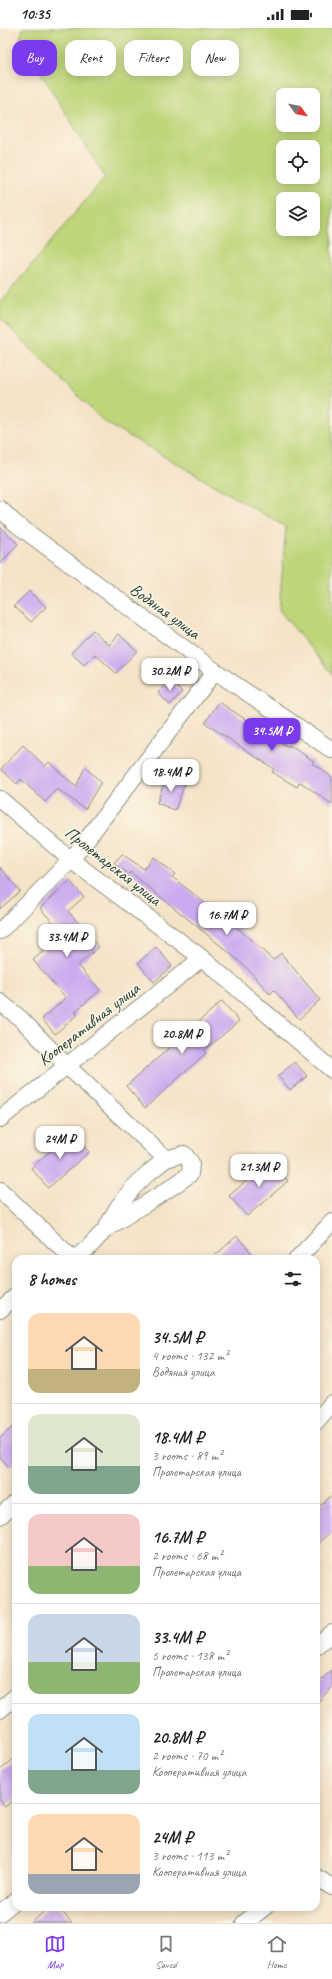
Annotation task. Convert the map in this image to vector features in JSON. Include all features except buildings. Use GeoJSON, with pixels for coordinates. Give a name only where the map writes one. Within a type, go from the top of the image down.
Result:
{"type":"FeatureCollection","features":[{"type":"Feature","properties":{"kind":"street","name":"Водяная улица"},"geometry":{"type":"LineString","coordinates":[[0,510],[16,524],[215,671],[332,750]]}},
{"type":"Feature","properties":{"kind":"street"},"geometry":{"type":"LineString","coordinates":[[0,931],[72,860],[215,671]]}},
{"type":"Feature","properties":{"kind":"street","name":"Пролетарская улица"},"geometry":{"type":"LineString","coordinates":[[0,799],[72,860],[202,958],[332,1070]]}},
{"type":"Feature","properties":{"kind":"street","name":"Кооперативная улица"},"geometry":{"type":"LineString","coordinates":[[0,1119],[202,958]]}},
{"type":"Feature","properties":{"kind":"street"},"geometry":{"type":"LineString","coordinates":[[0,1002],[21,1020],[66,1065],[166,1159]]}},
{"type":"Feature","properties":{"kind":"street"},"geometry":{"type":"LineString","coordinates":[[79,1255],[105,1230],[136,1208],[169,1190],[190,1174],[191,1163],[184,1154],[166,1159],[132,1190],[118,1207],[105,1230]]}},
{"type":"Feature","properties":{"kind":"street"},"geometry":{"type":"LineString","coordinates":[[0,1190],[70,1255]]}},
{"type":"Feature","properties":{"kind":"street"},"geometry":{"type":"LineString","coordinates":[[301,1255],[332,1222]]}},
{"type":"Feature","properties":{"kind":"street"},"geometry":{"type":"LineString","coordinates":[[0,1310],[12,1300]]}},
{"type":"Feature","properties":{"kind":"street"},"geometry":{"type":"LineString","coordinates":[[320,1417],[332,1403]]}},
{"type":"Feature","properties":{"kind":"street"},"geometry":{"type":"LineString","coordinates":[[0,1516],[12,1506]]}},
{"type":"Feature","properties":{"kind":"street"},"geometry":{"type":"LineString","coordinates":[[320,1643],[332,1633]]}},
{"type":"Feature","properties":{"kind":"street"},"geometry":{"type":"LineString","coordinates":[[0,1710],[12,1700]]}},
{"type":"Feature","properties":{"kind":"street"},"geometry":{"type":"LineString","coordinates":[[320,1880],[332,1887]]}},
{"type":"Feature","properties":{"kind":"street"},"geometry":{"type":"LineString","coordinates":[[0,1914],[12,1904]]}},
{"type":"Feature","properties":{"kind":"street"},"geometry":{"type":"LineString","coordinates":[[244,1923],[259,1911]]}},
{"type":"Feature","properties":{"kind":"green space"},"geometry":{"type":"Polygon","coordinates":[[[23,28],[332,28],[332,674],[279,610],[286,527],[103,421],[0,318],[0,303],[105,177],[43,76],[57,76],[57,40],[21,40],[23,28]]]}}]}
